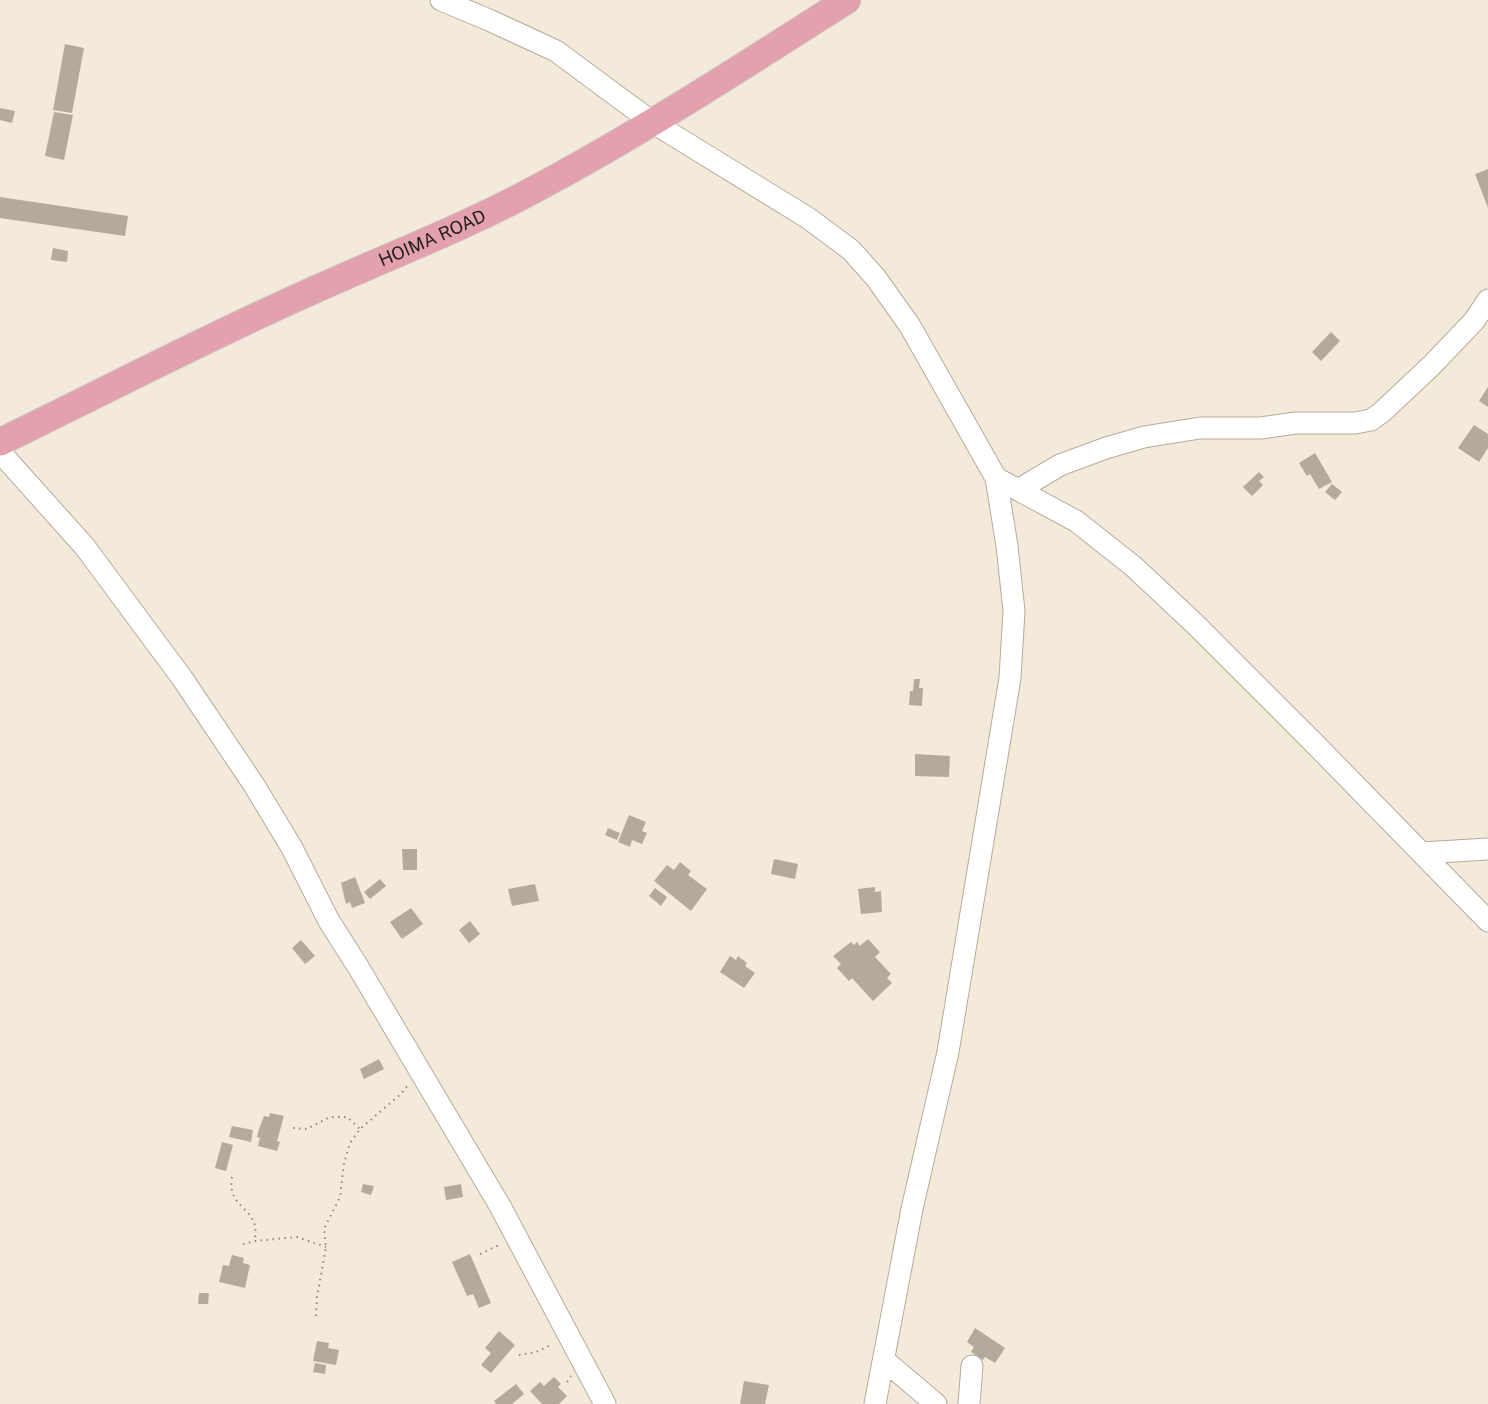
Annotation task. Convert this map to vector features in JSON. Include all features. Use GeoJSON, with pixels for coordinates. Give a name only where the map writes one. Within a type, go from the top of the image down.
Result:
{"type":"FeatureCollection","features":[{"type":"Feature","properties":{"kind":"main road","name":"HOIMA ROAD"},"geometry":{"type":"LineString","coordinates":[[0,442],[228,329],[450,232],[527,193],[652,122],[847,0]]}},
{"type":"Feature","properties":{"kind":"street"},"geometry":{"type":"LineString","coordinates":[[441,0],[556,51],[652,122],[798,212],[851,250],[876,278],[910,326],[996,478],[1014,611],[1010,678],[948,1052],[912,1209],[875,1404]]}},
{"type":"Feature","properties":{"kind":"street"},"geometry":{"type":"LineString","coordinates":[[1018,490],[1060,465],[1144,437],[1200,428],[1261,428],[1296,423],[1355,423],[1371,420],[1383,412],[1431,366],[1474,321],[1488,300]]}},
{"type":"Feature","properties":{"kind":"street"},"geometry":{"type":"LineString","coordinates":[[0,452],[85,547],[188,687],[254,785],[292,848],[329,921],[357,964],[514,1233],[606,1404]]}},
{"type":"Feature","properties":{"kind":"street"},"geometry":{"type":"LineString","coordinates":[[996,478],[1076,521],[1133,566],[1196,625],[1488,921]]}},
{"type":"Feature","properties":{"kind":"street"},"geometry":{"type":"LineString","coordinates":[[1422,853],[1488,849]]}},
{"type":"Feature","properties":{"kind":"street"},"geometry":{"type":"LineString","coordinates":[[884,1360],[936,1404]]}},
{"type":"Feature","properties":{"kind":"street"},"geometry":{"type":"LineString","coordinates":[[969,1404],[972,1366]]}},
{"type":"Feature","properties":{"kind":"path"},"geometry":{"type":"LineString","coordinates":[[316,1316],[326,1247],[324,1229],[340,1197],[344,1163],[350,1143],[360,1128],[400,1094],[406,1086],[416,1080],[425,1079]]}},
{"type":"Feature","properties":{"kind":"path"},"geometry":{"type":"LineString","coordinates":[[293,1128],[307,1129],[330,1117],[347,1117],[360,1128]]}},
{"type":"Feature","properties":{"kind":"path"},"geometry":{"type":"LineString","coordinates":[[231,1177],[230,1186],[237,1203],[255,1225],[255,1241]]}},
{"type":"Feature","properties":{"kind":"path"},"geometry":{"type":"LineString","coordinates":[[480,1254],[504,1243],[514,1233]]}},
{"type":"Feature","properties":{"kind":"path"},"geometry":{"type":"LineString","coordinates":[[243,1244],[297,1237],[326,1247]]}},
{"type":"Feature","properties":{"kind":"path"},"geometry":{"type":"LineString","coordinates":[[519,1355],[536,1352],[555,1343],[561,1345],[570,1337]]}},
{"type":"Feature","properties":{"kind":"building"},"geometry":{"type":"Polygon","coordinates":[[[65,44],[84,48],[72,113],[53,110],[65,44]]]}},
{"type":"Feature","properties":{"kind":"building"},"geometry":{"type":"Polygon","coordinates":[[[0,108],[15,111],[12,123],[0,120],[0,108]]]}},
{"type":"Feature","properties":{"kind":"building"},"geometry":{"type":"Polygon","coordinates":[[[54,112],[73,115],[64,160],[45,156],[54,112]]]}},
{"type":"Feature","properties":{"kind":"building"},"geometry":{"type":"Polygon","coordinates":[[[1488,169],[1488,208],[1475,174],[1488,169]]]}},
{"type":"Feature","properties":{"kind":"building"},"geometry":{"type":"Polygon","coordinates":[[[0,197],[128,216],[125,236],[0,218],[0,197]]]}},
{"type":"Feature","properties":{"kind":"building"},"geometry":{"type":"Polygon","coordinates":[[[53,248],[68,251],[67,262],[51,260],[53,248]]]}},
{"type":"Feature","properties":{"kind":"building"},"geometry":{"type":"Polygon","coordinates":[[[1331,332],[1340,341],[1321,361],[1312,352],[1331,332]]]}},
{"type":"Feature","properties":{"kind":"building"},"geometry":{"type":"Polygon","coordinates":[[[1488,387],[1488,407],[1479,401],[1488,387]]]}},
{"type":"Feature","properties":{"kind":"building"},"geometry":{"type":"Polygon","coordinates":[[[1474,425],[1488,434],[1488,448],[1479,462],[1458,448],[1474,425]]]}},
{"type":"Feature","properties":{"kind":"building"},"geometry":{"type":"Polygon","coordinates":[[[1315,453],[1332,482],[1319,489],[1310,474],[1307,476],[1299,463],[1315,453]]]}},
{"type":"Feature","properties":{"kind":"building"},"geometry":{"type":"Polygon","coordinates":[[[1259,472],[1264,477],[1259,481],[1263,485],[1252,496],[1243,487],[1259,472]]]}},
{"type":"Feature","properties":{"kind":"building"},"geometry":{"type":"Polygon","coordinates":[[[1332,484],[1342,492],[1335,500],[1325,492],[1332,484]]]}},
{"type":"Feature","properties":{"kind":"building"},"geometry":{"type":"Polygon","coordinates":[[[914,679],[920,679],[919,688],[923,688],[922,706],[909,705],[914,679]]]}},
{"type":"Feature","properties":{"kind":"building"},"geometry":{"type":"Polygon","coordinates":[[[915,754],[950,756],[949,777],[915,776],[915,754]]]}},
{"type":"Feature","properties":{"kind":"building"},"geometry":{"type":"Polygon","coordinates":[[[629,815],[646,822],[642,831],[647,833],[642,844],[632,840],[630,847],[618,842],[629,815]]]}},
{"type":"Feature","properties":{"kind":"building"},"geometry":{"type":"Polygon","coordinates":[[[608,828],[620,833],[617,840],[605,835],[608,828]]]}},
{"type":"Feature","properties":{"kind":"building"},"geometry":{"type":"Polygon","coordinates":[[[402,849],[417,849],[417,870],[403,870],[402,849]]]}},
{"type":"Feature","properties":{"kind":"building"},"geometry":{"type":"Polygon","coordinates":[[[774,859],[798,864],[795,879],[771,874],[774,859]]]}},
{"type":"Feature","properties":{"kind":"building"},"geometry":{"type":"Polygon","coordinates":[[[680,862],[691,871],[688,875],[707,889],[691,911],[654,881],[667,865],[674,870],[680,862]]]}},
{"type":"Feature","properties":{"kind":"building"},"geometry":{"type":"Polygon","coordinates":[[[355,877],[365,903],[352,908],[350,902],[346,904],[341,883],[355,877]]]}},
{"type":"Feature","properties":{"kind":"building"},"geometry":{"type":"Polygon","coordinates":[[[380,879],[386,886],[370,899],[364,892],[380,879]]]}},
{"type":"Feature","properties":{"kind":"building"},"geometry":{"type":"Polygon","coordinates":[[[535,884],[539,901],[512,906],[508,889],[535,884]]]}},
{"type":"Feature","properties":{"kind":"building"},"geometry":{"type":"Polygon","coordinates":[[[875,887],[875,892],[881,891],[882,912],[861,914],[858,889],[875,887]]]}},
{"type":"Feature","properties":{"kind":"building"},"geometry":{"type":"Polygon","coordinates":[[[655,888],[667,897],[661,906],[649,896],[655,888]]]}},
{"type":"Feature","properties":{"kind":"building"},"geometry":{"type":"Polygon","coordinates":[[[411,908],[423,924],[402,939],[390,922],[411,908]]]}},
{"type":"Feature","properties":{"kind":"building"},"geometry":{"type":"Polygon","coordinates":[[[470,921],[480,934],[469,943],[459,930],[470,921]]]}},
{"type":"Feature","properties":{"kind":"building"},"geometry":{"type":"Polygon","coordinates":[[[868,939],[880,952],[875,957],[891,974],[887,978],[892,983],[873,1001],[852,978],[849,981],[837,968],[841,964],[833,956],[851,942],[854,945],[857,942],[860,946],[868,939]]]}},
{"type":"Feature","properties":{"kind":"building"},"geometry":{"type":"Polygon","coordinates":[[[301,940],[315,956],[305,964],[292,948],[301,940]]]}},
{"type":"Feature","properties":{"kind":"building"},"geometry":{"type":"Polygon","coordinates":[[[730,956],[736,960],[738,956],[747,963],[745,966],[755,973],[744,988],[720,972],[730,956]]]}},
{"type":"Feature","properties":{"kind":"building"},"geometry":{"type":"Polygon","coordinates":[[[379,1059],[384,1069],[364,1079],[360,1069],[379,1059]]]}},
{"type":"Feature","properties":{"kind":"building"},"geometry":{"type":"Polygon","coordinates":[[[270,1113],[284,1116],[277,1141],[280,1142],[277,1151],[258,1146],[259,1129],[264,1116],[269,1117],[270,1113]]]}},
{"type":"Feature","properties":{"kind":"building"},"geometry":{"type":"Polygon","coordinates":[[[232,1126],[253,1130],[251,1142],[229,1137],[232,1126]]]}},
{"type":"Feature","properties":{"kind":"building"},"geometry":{"type":"Polygon","coordinates":[[[222,1142],[233,1145],[226,1171],[215,1168],[222,1142]]]}},
{"type":"Feature","properties":{"kind":"building"},"geometry":{"type":"Polygon","coordinates":[[[363,1184],[374,1186],[371,1195],[361,1192],[363,1184]]]}},
{"type":"Feature","properties":{"kind":"building"},"geometry":{"type":"Polygon","coordinates":[[[461,1184],[463,1197],[446,1200],[444,1187],[461,1184]]]}},
{"type":"Feature","properties":{"kind":"building"},"geometry":{"type":"Polygon","coordinates":[[[470,1254],[491,1303],[479,1308],[473,1294],[467,1296],[452,1262],[470,1254]]]}},
{"type":"Feature","properties":{"kind":"building"},"geometry":{"type":"Polygon","coordinates":[[[232,1255],[244,1258],[243,1263],[250,1265],[245,1288],[219,1282],[223,1265],[229,1266],[232,1255]]]}},
{"type":"Feature","properties":{"kind":"building"},"geometry":{"type":"Polygon","coordinates":[[[199,1293],[209,1293],[208,1304],[198,1304],[199,1293]]]}},
{"type":"Feature","properties":{"kind":"building"},"geometry":{"type":"Polygon","coordinates":[[[975,1328],[1005,1348],[995,1363],[985,1357],[983,1360],[971,1352],[974,1347],[967,1342],[975,1328]]]}},
{"type":"Feature","properties":{"kind":"building"},"geometry":{"type":"Polygon","coordinates":[[[499,1331],[515,1345],[491,1373],[481,1365],[491,1353],[485,1348],[499,1331]]]}},
{"type":"Feature","properties":{"kind":"building"},"geometry":{"type":"Polygon","coordinates":[[[317,1341],[329,1343],[328,1348],[339,1350],[336,1365],[313,1361],[317,1341]]]}},
{"type":"Feature","properties":{"kind":"building"},"geometry":{"type":"Polygon","coordinates":[[[315,1363],[326,1365],[325,1374],[313,1372],[315,1363]]]}},
{"type":"Feature","properties":{"kind":"building"},"geometry":{"type":"Polygon","coordinates":[[[554,1377],[561,1384],[558,1387],[567,1396],[559,1404],[542,1404],[530,1391],[540,1382],[544,1386],[554,1377]]]}},
{"type":"Feature","properties":{"kind":"building"},"geometry":{"type":"Polygon","coordinates":[[[744,1381],[769,1385],[765,1404],[740,1404],[744,1381]]]}},
{"type":"Feature","properties":{"kind":"building"},"geometry":{"type":"Polygon","coordinates":[[[516,1384],[524,1394],[512,1404],[496,1404],[494,1401],[516,1384]]]}}]}
